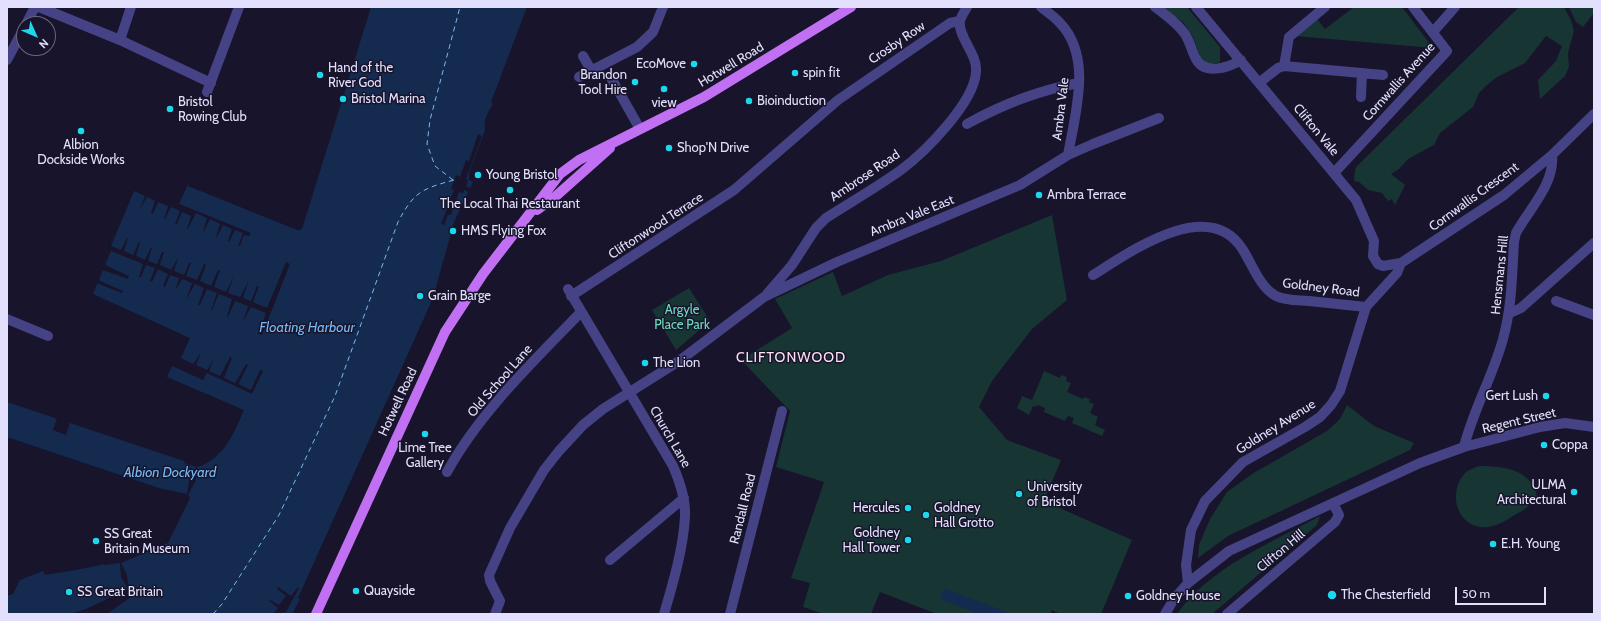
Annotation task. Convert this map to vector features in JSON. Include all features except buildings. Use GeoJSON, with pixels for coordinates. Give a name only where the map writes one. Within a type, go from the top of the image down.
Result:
{"type":"FeatureCollection","features":[{"type":"Feature","properties":{"kind":"main road"},"geometry":{"type":"LineString","coordinates":[[837,15],[844,7]]}},
{"type":"Feature","properties":{"kind":"main road","name":"Hotwell Road"},"geometry":{"type":"LineString","coordinates":[[316,614],[445,332],[484,274],[560,174],[569,166],[704,97],[851,7]]}},
{"type":"Feature","properties":{"kind":"main road","name":"Hotwell Road"},"geometry":{"type":"LineString","coordinates":[[529,216],[556,196],[622,138]]}},
{"type":"Feature","properties":{"kind":"street"},"geometry":{"type":"LineString","coordinates":[[30,16],[35,7]]}},
{"type":"Feature","properties":{"kind":"street"},"geometry":{"type":"LineString","coordinates":[[40,7],[120,40],[211,82]]}},
{"type":"Feature","properties":{"kind":"street"},"geometry":{"type":"LineString","coordinates":[[120,40],[131,7]]}},
{"type":"Feature","properties":{"kind":"street"},"geometry":{"type":"LineString","coordinates":[[208,92],[240,7]]}},
{"type":"Feature","properties":{"kind":"street"},"geometry":{"type":"LineString","coordinates":[[578,77],[638,47],[653,32],[662,7]]}},
{"type":"Feature","properties":{"kind":"street"},"geometry":{"type":"LineString","coordinates":[[960,20],[967,7]]}},
{"type":"Feature","properties":{"kind":"street","name":"Ambra Vale"},"geometry":{"type":"LineString","coordinates":[[1041,7],[1061,24],[1069,35],[1078,58],[1079,83],[1068,155]]}},
{"type":"Feature","properties":{"kind":"street"},"geometry":{"type":"LineString","coordinates":[[1155,7],[1176,24],[1185,34],[1195,58],[1201,66],[1212,69],[1230,67],[1241,60]]}},
{"type":"Feature","properties":{"kind":"street","name":"Clifton Vale"},"geometry":{"type":"LineString","coordinates":[[1196,7],[1260,82],[1356,200],[1374,241],[1373,256],[1378,264],[1383,266],[1401,263]]}},
{"type":"Feature","properties":{"kind":"street"},"geometry":{"type":"LineString","coordinates":[[1284,66],[1289,37],[1325,7]]}},
{"type":"Feature","properties":{"kind":"street"},"geometry":{"type":"LineString","coordinates":[[1413,7],[1433,32]]}},
{"type":"Feature","properties":{"kind":"street","name":"Cornwallis Avenue"},"geometry":{"type":"LineString","coordinates":[[1334,173],[1447,51],[1433,32],[1455,7]]}},
{"type":"Feature","properties":{"kind":"street","name":"Crosby Row"},"geometry":{"type":"LineString","coordinates":[[753,174],[838,100],[950,23],[960,20]]}},
{"type":"Feature","properties":{"kind":"street","name":"Ambrose Road"},"geometry":{"type":"LineString","coordinates":[[764,297],[792,265],[816,228],[826,218],[901,169],[932,141],[968,97],[976,71],[974,56],[961,30],[960,20]]}},
{"type":"Feature","properties":{"kind":"street"},"geometry":{"type":"LineString","coordinates":[[7,60],[16,43]]}},
{"type":"Feature","properties":{"kind":"street"},"geometry":{"type":"LineString","coordinates":[[583,56],[591,70]]}},
{"type":"Feature","properties":{"kind":"street"},"geometry":{"type":"LineString","coordinates":[[1260,82],[1278,68],[1284,66],[1383,75]]}},
{"type":"Feature","properties":{"kind":"street"},"geometry":{"type":"LineString","coordinates":[[1361,97],[1362,73]]}},
{"type":"Feature","properties":{"kind":"street"},"geometry":{"type":"LineString","coordinates":[[610,76],[640,129]]}},
{"type":"Feature","properties":{"kind":"street"},"geometry":{"type":"LineString","coordinates":[[967,124],[1014,101],[1052,88],[1079,83]]}},
{"type":"Feature","properties":{"kind":"street","name":"Cornwallis Crescent"},"geometry":{"type":"LineString","coordinates":[[1401,263],[1504,195],[1552,155],[1594,114]]}},
{"type":"Feature","properties":{"kind":"street","name":"Ambra Vale East"},"geometry":{"type":"LineString","coordinates":[[764,297],[836,262],[1020,185],[1068,155],[1159,118]]}},
{"type":"Feature","properties":{"kind":"street","name":"Hensmans Hill"},"geometry":{"type":"LineString","coordinates":[[1469,446],[1470,422],[1503,341],[1510,313],[1514,242],[1522,222],[1550,178],[1552,155]]}},
{"type":"Feature","properties":{"kind":"street","name":"Cliftonwood Terrace"},"geometry":{"type":"LineString","coordinates":[[570,293],[728,194],[753,174]]}},
{"type":"Feature","properties":{"kind":"street","name":"Goldney Road"},"geometry":{"type":"LineString","coordinates":[[1093,275],[1136,248],[1162,235],[1182,229],[1207,228],[1227,233],[1233,238],[1242,248],[1266,287],[1274,295],[1293,300],[1366,307],[1397,274],[1401,263]]}},
{"type":"Feature","properties":{"kind":"street"},"geometry":{"type":"LineString","coordinates":[[1510,313],[1521,308],[1594,243]]}},
{"type":"Feature","properties":{"kind":"street","name":"Church Lane"},"geometry":{"type":"LineString","coordinates":[[570,293],[673,466],[680,481],[684,498],[685,516],[678,560],[664,614]]}},
{"type":"Feature","properties":{"kind":"street"},"geometry":{"type":"LineString","coordinates":[[495,614],[500,602],[490,581],[491,568],[510,528],[541,476],[559,451],[597,414],[679,361],[764,297]]}},
{"type":"Feature","properties":{"kind":"street"},"geometry":{"type":"LineString","coordinates":[[1556,301],[1594,315]]}},
{"type":"Feature","properties":{"kind":"street","name":"Goldney Avenue"},"geometry":{"type":"LineString","coordinates":[[1188,584],[1186,565],[1191,530],[1205,501],[1243,462],[1305,427],[1320,417],[1331,405],[1340,391],[1366,307]]}},
{"type":"Feature","properties":{"kind":"street","name":"Old School Lane"},"geometry":{"type":"LineString","coordinates":[[447,472],[459,450],[494,406],[581,312]]}},
{"type":"Feature","properties":{"kind":"street"},"geometry":{"type":"LineString","coordinates":[[7,319],[48,336]]}},
{"type":"Feature","properties":{"kind":"street","name":"Randall Road"},"geometry":{"type":"LineString","coordinates":[[730,614],[782,411]]}},
{"type":"Feature","properties":{"kind":"street","name":"Regent Street"},"geometry":{"type":"LineString","coordinates":[[1469,446],[1540,427],[1565,423],[1594,427]]}},
{"type":"Feature","properties":{"kind":"street","name":"Clifton Hill"},"geometry":{"type":"LineString","coordinates":[[1188,584],[1229,550],[1420,463],[1469,446]]}},
{"type":"Feature","properties":{"kind":"street"},"geometry":{"type":"LineString","coordinates":[[610,560],[684,498]]}},
{"type":"Feature","properties":{"kind":"street","name":"Clifton Hill"},"geometry":{"type":"LineString","coordinates":[[1227,614],[1335,522],[1339,515],[1333,503]]}},
{"type":"Feature","properties":{"kind":"street"},"geometry":{"type":"LineString","coordinates":[[1164,614],[1174,599],[1188,584]]}},
{"type":"Feature","properties":{"kind":"green space"},"geometry":{"type":"Polygon","coordinates":[[[1162,7],[1187,7],[1220,47],[1220,62],[1209,65],[1203,63],[1192,35],[1184,23],[1162,7]]]}},
{"type":"Feature","properties":{"kind":"green space"},"geometry":{"type":"Polygon","coordinates":[[[1354,7],[1402,7],[1433,48],[1295,36],[1317,19],[1325,29],[1354,7]]]}},
{"type":"Feature","properties":{"kind":"green space"},"geometry":{"type":"Polygon","coordinates":[[[1519,7],[1564,7],[1571,20],[1574,31],[1568,53],[1569,67],[1565,76],[1540,99],[1538,80],[1556,61],[1562,46],[1546,36],[1525,63],[1497,77],[1487,85],[1479,93],[1473,107],[1440,133],[1434,145],[1408,159],[1399,169],[1391,174],[1405,185],[1395,205],[1392,199],[1388,201],[1382,193],[1368,190],[1359,182],[1354,181],[1357,166],[1519,7]]]}},
{"type":"Feature","properties":{"kind":"green space"},"geometry":{"type":"Polygon","coordinates":[[[1569,7],[1594,7],[1594,13],[1583,27],[1576,22],[1569,7]]]}},
{"type":"Feature","properties":{"kind":"green space"},"geometry":{"type":"Polygon","coordinates":[[[1052,215],[1067,300],[1032,329],[992,381],[979,407],[1007,440],[1061,460],[1044,501],[1132,540],[1101,614],[1060,614],[1052,610],[1050,614],[937,614],[880,592],[871,614],[824,614],[803,607],[810,583],[791,578],[824,482],[776,467],[790,411],[741,360],[792,328],[775,299],[833,272],[842,296],[888,275],[941,261],[1052,215]]]}},
{"type":"Feature","properties":{"kind":"green space","name":"Argyle Place Park"},"geometry":{"type":"Polygon","coordinates":[[[689,288],[710,321],[676,350],[652,310],[689,288]]]}},
{"type":"Feature","properties":{"kind":"green space"},"geometry":{"type":"Polygon","coordinates":[[[1044,371],[1060,378],[1061,375],[1067,377],[1066,381],[1071,383],[1067,392],[1083,399],[1084,397],[1090,399],[1089,402],[1094,404],[1090,413],[1098,417],[1095,425],[1105,430],[1102,436],[1072,423],[1074,418],[1068,416],[1065,421],[1044,412],[1045,408],[1037,405],[1036,407],[1033,406],[1029,415],[1017,408],[1022,396],[1032,400],[1044,371]]]}},
{"type":"Feature","properties":{"kind":"green space"},"geometry":{"type":"Polygon","coordinates":[[[1347,405],[1374,426],[1414,443],[1410,450],[1228,536],[1198,558],[1199,545],[1210,519],[1227,492],[1252,474],[1327,431],[1340,419],[1347,405]]]}},
{"type":"Feature","properties":{"kind":"green space"},"geometry":{"type":"Polygon","coordinates":[[[1479,466],[1507,468],[1523,475],[1529,480],[1537,497],[1526,508],[1498,524],[1488,527],[1469,523],[1458,509],[1456,491],[1459,481],[1465,473],[1479,466]]]}},
{"type":"Feature","properties":{"kind":"green space"},"geometry":{"type":"Polygon","coordinates":[[[1320,516],[1317,525],[1212,614],[1177,614],[1191,597],[1224,569],[1262,546],[1320,516]]]}},
{"type":"Feature","properties":{"kind":"water","name":"Floating Harbour"},"geometry":{"type":"Polygon","coordinates":[[[371,7],[527,7],[491,102],[493,104],[486,116],[485,130],[469,173],[469,180],[473,182],[454,222],[433,298],[292,614],[107,614],[131,597],[135,592],[133,589],[129,589],[127,575],[121,563],[168,543],[190,498],[188,495],[196,480],[197,467],[214,458],[221,452],[232,436],[244,410],[167,377],[184,339],[90,295],[89,288],[130,184],[179,204],[190,180],[303,226],[371,7]]]}},
{"type":"Feature","properties":{"kind":"water","name":"Albion Dockyard"},"geometry":{"type":"Polygon","coordinates":[[[7,402],[184,461],[184,463],[196,467],[189,480],[187,494],[159,488],[7,437],[7,402]]]}},
{"type":"Feature","properties":{"kind":"water"},"geometry":{"type":"Polygon","coordinates":[[[120,563],[121,577],[128,589],[86,609],[70,614],[7,614],[7,596],[13,594],[20,580],[43,571],[45,575],[103,564],[120,563]]]}},
{"type":"Feature","properties":{"kind":"water"},"geometry":{"type":"Polygon","coordinates":[[[944,588],[1009,614],[979,614],[940,599],[944,588]]]}},
{"type":"Feature","properties":{"kind":"pier"},"geometry":{"type":"Polygon","coordinates":[[[478,134],[482,136],[466,179],[468,180],[466,186],[470,188],[470,190],[469,192],[464,190],[463,193],[459,192],[451,215],[448,215],[444,225],[441,224],[454,190],[451,189],[456,175],[460,177],[466,160],[469,161],[478,134]]]}},
{"type":"Feature","properties":{"kind":"pier"},"geometry":{"type":"Polygon","coordinates":[[[190,180],[303,226],[301,230],[297,230],[188,186],[190,180]]]}},
{"type":"Feature","properties":{"kind":"pier"},"geometry":{"type":"Polygon","coordinates":[[[130,184],[251,233],[249,236],[244,235],[240,246],[238,246],[243,233],[235,230],[229,242],[232,229],[223,225],[217,237],[220,224],[210,219],[203,231],[207,218],[196,213],[187,229],[191,216],[182,212],[177,224],[175,224],[180,211],[171,207],[164,219],[168,206],[158,202],[153,214],[151,213],[155,201],[147,197],[140,209],[145,196],[134,191],[111,246],[121,250],[128,238],[124,251],[133,255],[139,242],[136,256],[145,260],[151,247],[148,261],[157,264],[162,252],[164,252],[160,265],[171,270],[178,258],[174,271],[184,275],[189,263],[191,263],[186,276],[197,280],[204,264],[206,265],[200,281],[211,286],[218,270],[220,270],[214,287],[226,292],[234,276],[228,293],[240,297],[248,282],[243,298],[251,301],[257,286],[259,286],[253,302],[267,308],[286,262],[290,264],[262,335],[258,334],[266,313],[251,307],[243,322],[248,306],[235,301],[228,317],[232,299],[219,294],[211,310],[217,293],[207,289],[200,305],[198,305],[204,288],[195,284],[186,300],[192,283],[182,279],[175,291],[179,278],[170,275],[165,287],[163,286],[168,274],[158,269],[152,282],[150,281],[155,268],[146,265],[141,277],[139,277],[143,264],[111,251],[105,265],[129,276],[128,279],[103,270],[99,280],[123,291],[122,293],[97,284],[93,294],[190,338],[181,358],[193,364],[201,353],[196,365],[207,370],[214,359],[209,371],[220,376],[230,357],[232,358],[224,378],[235,383],[246,364],[248,365],[239,383],[240,385],[251,390],[260,370],[263,371],[252,394],[207,373],[203,380],[172,366],[184,339],[90,295],[89,288],[130,184]]]}},
{"type":"Feature","properties":{"kind":"pier"},"geometry":{"type":"Polygon","coordinates":[[[57,418],[70,423],[66,435],[53,430],[57,418]]]}},
{"type":"Feature","properties":{"kind":"pier"},"geometry":{"type":"Polygon","coordinates":[[[278,587],[291,596],[298,587],[299,588],[286,612],[273,614],[278,608],[269,601],[270,600],[279,605],[286,596],[277,589],[278,587]]]}},
{"type":"Feature","properties":{"kind":"ferry route"},"geometry":{"type":"LineString","coordinates":[[453,180],[435,166],[427,144],[430,120],[460,7]]}},
{"type":"Feature","properties":{"kind":"ferry route"},"geometry":{"type":"LineString","coordinates":[[213,614],[222,604],[279,515],[335,396],[398,222],[409,204],[420,193],[426,189],[454,180]]}},
{"type":"Feature","properties":{"kind":"place","name":"EcoMove"},"geometry":{"type":"Point","coordinates":[694,64]}},
{"type":"Feature","properties":{"kind":"place","name":"spin fit"},"geometry":{"type":"Point","coordinates":[795,73]}},
{"type":"Feature","properties":{"kind":"place","name":"Hand of the River God"},"geometry":{"type":"Point","coordinates":[320,75]}},
{"type":"Feature","properties":{"kind":"place","name":"Brandon Tool Hire"},"geometry":{"type":"Point","coordinates":[635,82]}},
{"type":"Feature","properties":{"kind":"place","name":"view"},"geometry":{"type":"Point","coordinates":[664,89]}},
{"type":"Feature","properties":{"kind":"place","name":"Bristol Marina"},"geometry":{"type":"Point","coordinates":[343,99]}},
{"type":"Feature","properties":{"kind":"place","name":"Bioinduction"},"geometry":{"type":"Point","coordinates":[749,101]}},
{"type":"Feature","properties":{"kind":"place","name":"Bristol Rowing Club"},"geometry":{"type":"Point","coordinates":[170,109]}},
{"type":"Feature","properties":{"kind":"place","name":"Albion Dockside Works"},"geometry":{"type":"Point","coordinates":[81,131]}},
{"type":"Feature","properties":{"kind":"place","name":"Shop'N Drive"},"geometry":{"type":"Point","coordinates":[669,148]}},
{"type":"Feature","properties":{"kind":"place","name":"Young Bristol"},"geometry":{"type":"Point","coordinates":[478,175]}},
{"type":"Feature","properties":{"kind":"place","name":"The Local Thai Restaurant"},"geometry":{"type":"Point","coordinates":[510,190]}},
{"type":"Feature","properties":{"kind":"place","name":"Ambra Terrace"},"geometry":{"type":"Point","coordinates":[1039,195]}},
{"type":"Feature","properties":{"kind":"place","name":"HMS Flying Fox"},"geometry":{"type":"Point","coordinates":[453,231]}},
{"type":"Feature","properties":{"kind":"place","name":"Grain Barge"},"geometry":{"type":"Point","coordinates":[420,296]}},
{"type":"Feature","properties":{"kind":"place","name":"The Lion"},"geometry":{"type":"Point","coordinates":[645,363]}},
{"type":"Feature","properties":{"kind":"place","name":"Gert Lush"},"geometry":{"type":"Point","coordinates":[1546,396]}},
{"type":"Feature","properties":{"kind":"place","name":"Lime Tree Gallery"},"geometry":{"type":"Point","coordinates":[425,434]}},
{"type":"Feature","properties":{"kind":"place","name":"Coppa"},"geometry":{"type":"Point","coordinates":[1544,445]}},
{"type":"Feature","properties":{"kind":"place","name":"ULMA Architectural"},"geometry":{"type":"Point","coordinates":[1574,492]}},
{"type":"Feature","properties":{"kind":"place","name":"University of Bristol"},"geometry":{"type":"Point","coordinates":[1019,494]}},
{"type":"Feature","properties":{"kind":"place","name":"Hercules"},"geometry":{"type":"Point","coordinates":[908,508]}},
{"type":"Feature","properties":{"kind":"place","name":"Goldney Hall Grotto"},"geometry":{"type":"Point","coordinates":[926,515]}},
{"type":"Feature","properties":{"kind":"place","name":"Goldney Hall Tower"},"geometry":{"type":"Point","coordinates":[908,540]}},
{"type":"Feature","properties":{"kind":"place","name":"SS Great Britain Museum"},"geometry":{"type":"Point","coordinates":[96,541]}},
{"type":"Feature","properties":{"kind":"place","name":"E.H. Young"},"geometry":{"type":"Point","coordinates":[1493,544]}},
{"type":"Feature","properties":{"kind":"place","name":"Quayside"},"geometry":{"type":"Point","coordinates":[356,591]}},
{"type":"Feature","properties":{"kind":"place","name":"SS Great Britain"},"geometry":{"type":"Point","coordinates":[69,592]}},
{"type":"Feature","properties":{"kind":"place","name":"The Chesterfield"},"geometry":{"type":"Point","coordinates":[1332,595]}},
{"type":"Feature","properties":{"kind":"place","name":"Goldney House"},"geometry":{"type":"Point","coordinates":[1128,596]}},
{"type":"Feature","properties":{"kind":"district","name":"CLIFTONWOOD"},"geometry":{"type":"Point","coordinates":[791,358]}}]}
